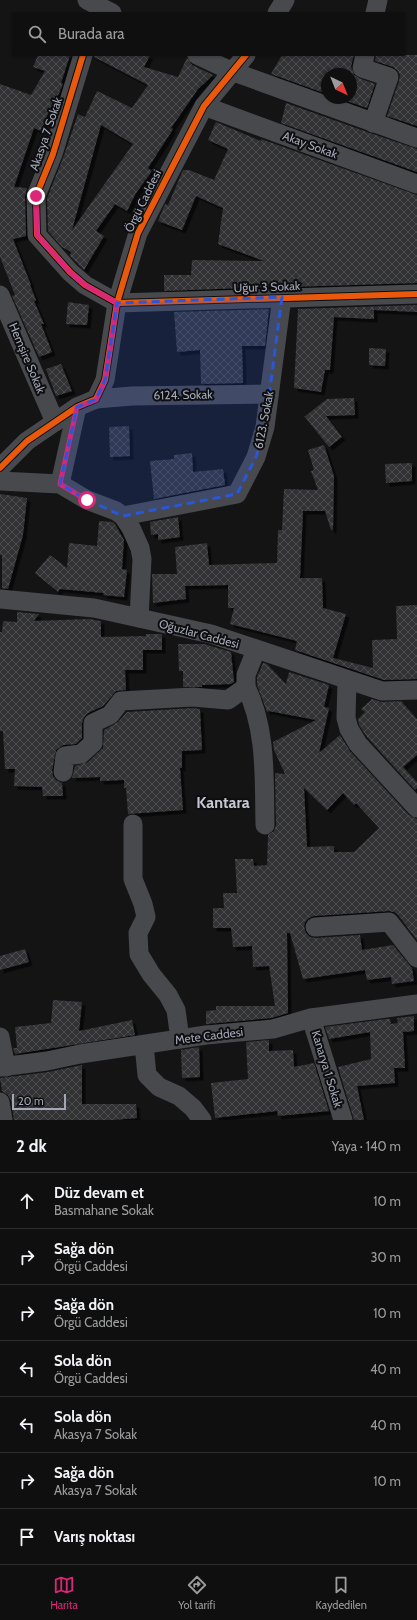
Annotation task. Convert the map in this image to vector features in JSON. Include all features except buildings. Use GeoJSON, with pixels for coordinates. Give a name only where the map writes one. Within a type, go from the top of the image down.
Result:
{"type":"FeatureCollection","features":[{"type":"Feature","properties":{"kind":"street"},"geometry":{"type":"LineString","coordinates":[[278,12],[286,0]]}},
{"type":"Feature","properties":{"kind":"street"},"geometry":{"type":"LineString","coordinates":[[375,12],[378,0]]}},
{"type":"Feature","properties":{"kind":"street","name":"Akasya 7 Sokak"},"geometry":{"type":"LineString","coordinates":[[83,56],[53,154],[36,196],[37,235],[70,272],[85,285],[117,303]]}},
{"type":"Feature","properties":{"kind":"street"},"geometry":{"type":"LineString","coordinates":[[199,56],[231,71],[417,138]]}},
{"type":"Feature","properties":{"kind":"street","name":"Örgü Caddesi"},"geometry":{"type":"LineString","coordinates":[[96,400],[105,380],[117,303],[138,233],[204,106],[231,71],[245,56]]}},
{"type":"Feature","properties":{"kind":"street"},"geometry":{"type":"LineString","coordinates":[[365,56],[362,68],[389,77],[373,123]]}},
{"type":"Feature","properties":{"kind":"street","name":"Akay Sokak"},"geometry":{"type":"LineString","coordinates":[[204,106],[417,184]]}},
{"type":"Feature","properties":{"kind":"street","name":"Hemşire Sokak"},"geometry":{"type":"LineString","coordinates":[[0,294],[55,422]]}},
{"type":"Feature","properties":{"kind":"street","name":"Uğur 3 Sokak"},"geometry":{"type":"LineString","coordinates":[[117,303],[417,294]]}},
{"type":"Feature","properties":{"kind":"street","name":"6123. Sokak"},"geometry":{"type":"LineString","coordinates":[[123,516],[236,494],[256,457],[265,427],[282,297]]}},
{"type":"Feature","properties":{"kind":"street","name":"6124. Sokak"},"geometry":{"type":"LineString","coordinates":[[96,400],[132,396],[269,394]]}},
{"type":"Feature","properties":{"kind":"street"},"geometry":{"type":"LineString","coordinates":[[0,468],[27,441],[77,407],[96,400]]}},
{"type":"Feature","properties":{"kind":"street"},"geometry":{"type":"LineString","coordinates":[[60,484],[77,407]]}},
{"type":"Feature","properties":{"kind":"street"},"geometry":{"type":"LineString","coordinates":[[0,481],[60,484],[87,500],[116,511],[123,516],[131,528],[140,548],[142,559],[139,618]]}},
{"type":"Feature","properties":{"kind":"street","name":"Oğuzlar Caddesi"},"geometry":{"type":"LineString","coordinates":[[0,598],[94,608],[211,634],[382,691],[417,690]]}},
{"type":"Feature","properties":{"kind":"street"},"geometry":{"type":"LineString","coordinates":[[256,650],[246,675],[246,687],[253,702],[260,730],[264,777],[265,826]]}},
{"type":"Feature","properties":{"kind":"street"},"geometry":{"type":"LineString","coordinates":[[347,680],[346,718],[349,729],[358,744],[417,808]]}},
{"type":"Feature","properties":{"kind":"street"},"geometry":{"type":"LineString","coordinates":[[63,772],[65,756],[81,754],[94,743],[93,723],[110,715],[121,701],[193,697],[228,700],[246,687]]}},
{"type":"Feature","properties":{"kind":"street"},"geometry":{"type":"LineString","coordinates":[[133,824],[134,879],[146,917],[138,933],[139,954],[151,974],[168,995],[176,1010],[180,1039]]}},
{"type":"Feature","properties":{"kind":"street"},"geometry":{"type":"LineString","coordinates":[[315,927],[389,922],[417,958]]}},
{"type":"Feature","properties":{"kind":"street","name":"Mete Caddesi"},"geometry":{"type":"LineString","coordinates":[[3,1067],[206,1035],[273,1029],[311,1018],[417,1004]]}},
{"type":"Feature","properties":{"kind":"street","name":"Kanarya 1 Sokak"},"geometry":{"type":"LineString","coordinates":[[311,1018],[343,1120]]}},
{"type":"Feature","properties":{"kind":"street"},"geometry":{"type":"LineString","coordinates":[[0,1037],[3,1067]]}},
{"type":"Feature","properties":{"kind":"street"},"geometry":{"type":"LineString","coordinates":[[144,1045],[147,1075],[159,1087],[179,1096],[193,1108],[202,1120]]}},
{"type":"Feature","properties":{"kind":"street"},"geometry":{"type":"LineString","coordinates":[[0,1102],[3,1120]]}},
{"type":"Feature","properties":{"kind":"highlighted area"},"geometry":{"type":"Polygon","coordinates":[[[282,297],[265,427],[256,457],[237,494],[123,516],[87,500],[60,484],[77,407],[96,399],[105,380],[117,303],[282,297]]]}},
{"type":"Feature","properties":{"kind":"cycle path"},"geometry":{"type":"LineString","coordinates":[[83,56],[53,154],[36,196],[37,235],[70,272],[85,285],[117,303],[417,294]]}},
{"type":"Feature","properties":{"kind":"cycle path"},"geometry":{"type":"LineString","coordinates":[[0,468],[27,441],[77,407],[96,399],[105,380],[117,303],[138,233],[204,106],[245,56]]}},
{"type":"Feature","properties":{"kind":"district","name":"Kantara"},"geometry":{"type":"Point","coordinates":[223,802]}},
{"type":"Feature","properties":{"kind":"route"},"geometry":{"type":"LineString","coordinates":[[36,196],[37,235],[70,272],[85,285],[117,303],[105,380],[96,400],[77,407],[60,484],[87,500]]}}]}
